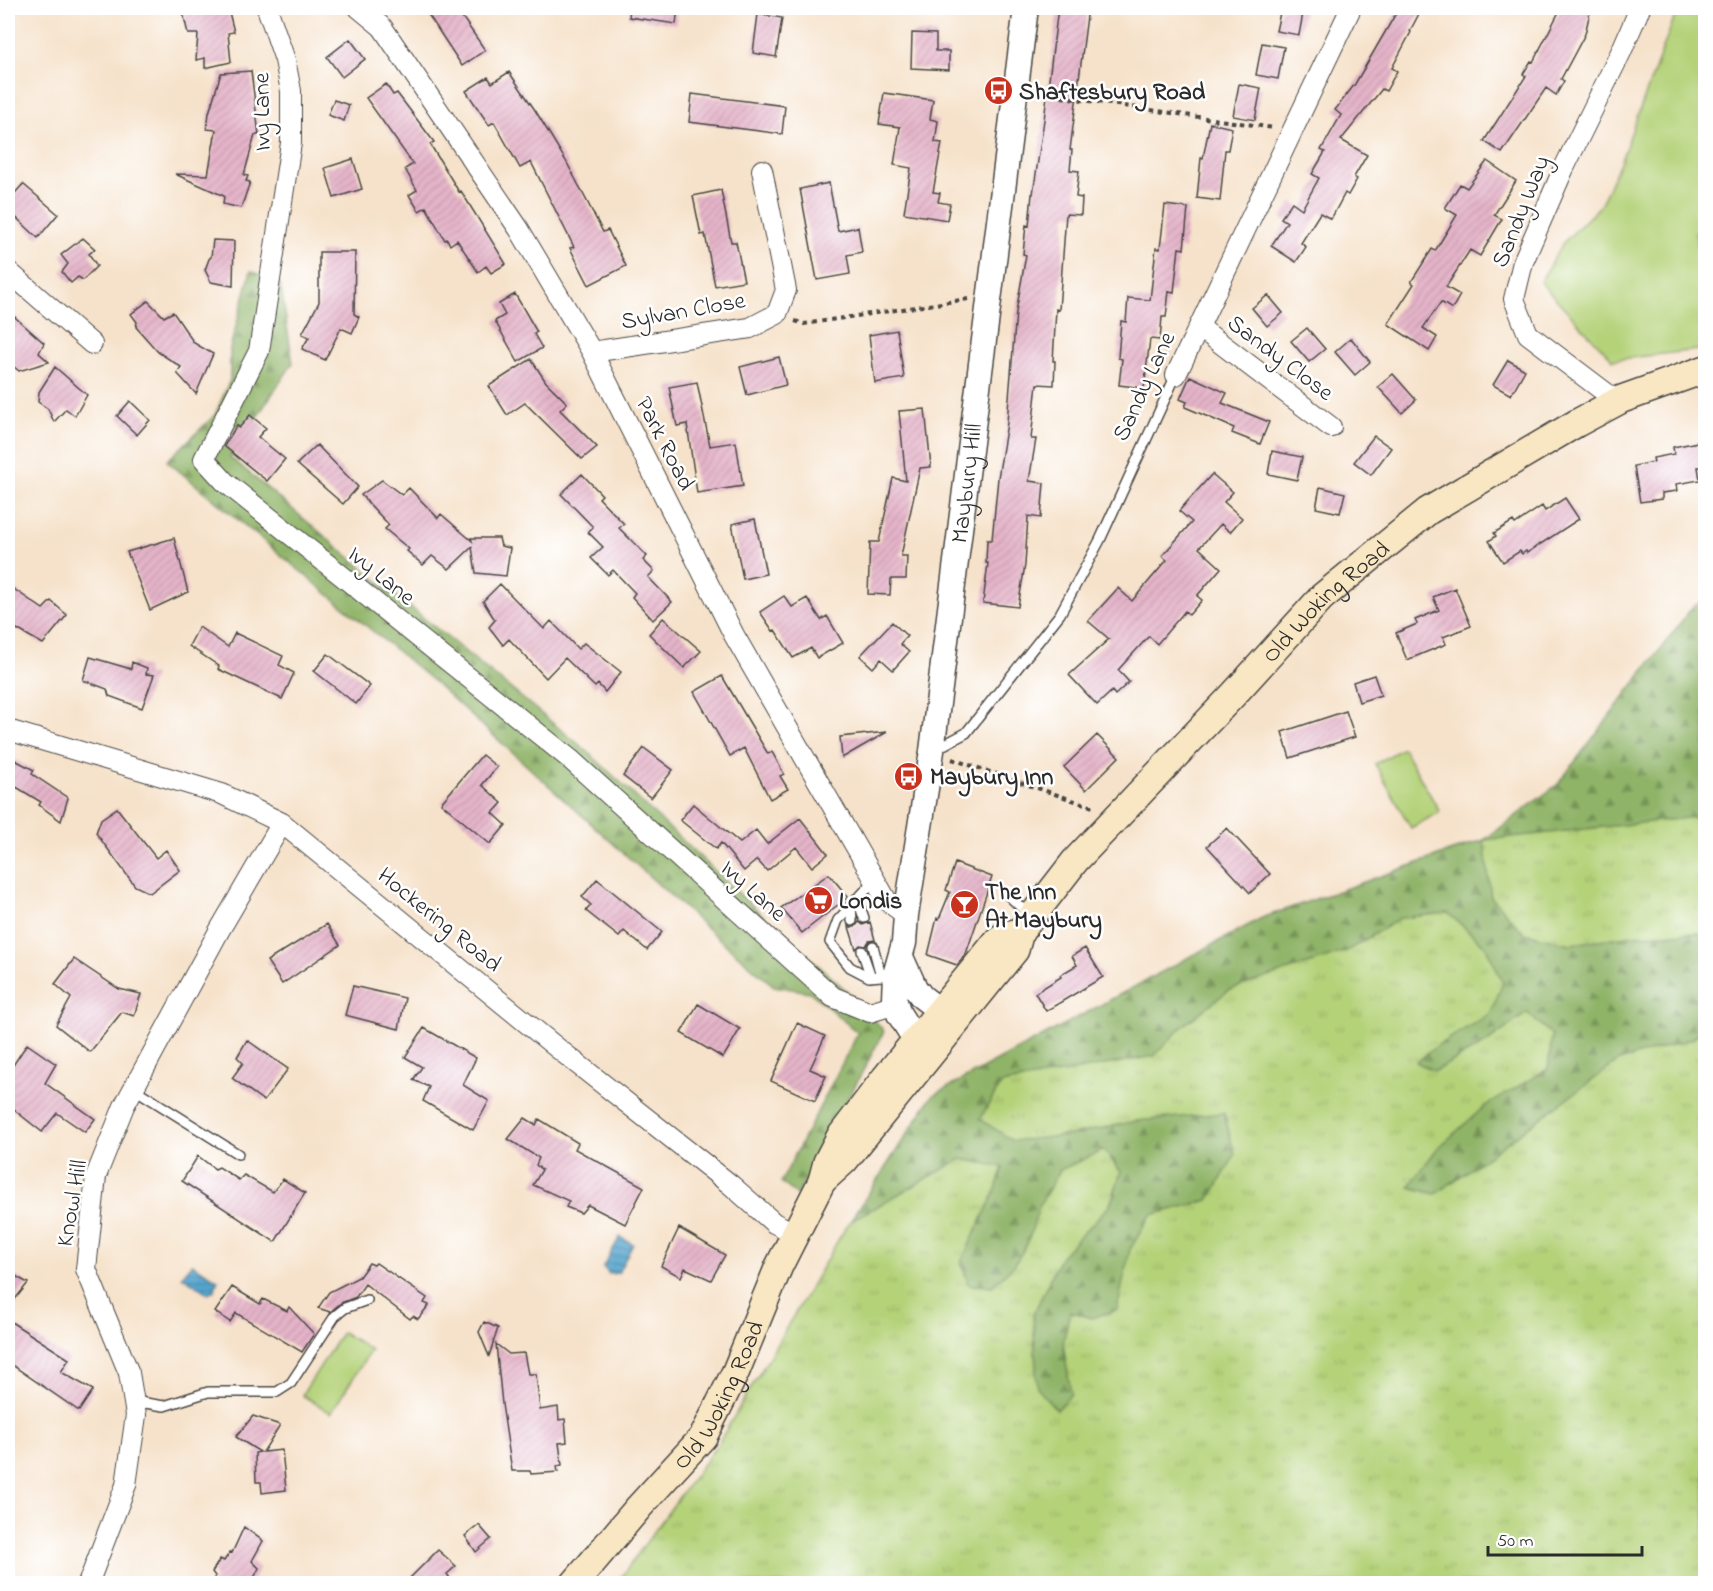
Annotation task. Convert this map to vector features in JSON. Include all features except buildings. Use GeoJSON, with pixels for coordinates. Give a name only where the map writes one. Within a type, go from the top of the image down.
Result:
{"type":"FeatureCollection","features":[{"type":"Feature","properties":{"kind":"main road","name":"Old Woking Road"},"geometry":{"type":"LineString","coordinates":[[574,1584],[639,1507],[703,1437],[736,1371],[794,1233],[822,1181],[827,1162],[840,1137],[948,1017],[1015,950],[1026,925],[1075,861],[1322,597],[1428,511],[1577,423],[1618,402],[1706,369]]}},
{"type":"Feature","properties":{"kind":"street","name":"Ivy Lane"},"geometry":{"type":"LineString","coordinates":[[267,8],[285,60],[291,91],[291,143],[259,351],[204,459],[225,482],[570,759],[833,997],[870,1012],[896,1004]]}},
{"type":"Feature","properties":{"kind":"street","name":"Park Road"},"geometry":{"type":"LineString","coordinates":[[359,8],[382,27],[519,229],[592,352],[734,635],[887,901],[906,915]]}},
{"type":"Feature","properties":{"kind":"street","name":"Maybury Hill"},"geometry":{"type":"LineString","coordinates":[[923,1047],[906,1027],[896,1004],[891,972],[906,915],[932,752],[1026,8]]}},
{"type":"Feature","properties":{"kind":"street","name":"Sandy Lane"},"geometry":{"type":"LineString","coordinates":[[1176,375],[1351,8]]}},
{"type":"Feature","properties":{"kind":"street","name":"Sandy Way"},"geometry":{"type":"LineString","coordinates":[[1618,402],[1528,334],[1514,299],[1524,262],[1563,170],[1640,8]]}},
{"type":"Feature","properties":{"kind":"street","name":"Sylvan Close"},"geometry":{"type":"LineString","coordinates":[[592,352],[750,328],[777,314],[786,290],[762,170]]}},
{"type":"Feature","properties":{"kind":"street"},"geometry":{"type":"LineString","coordinates":[[8,271],[92,344]]}},
{"type":"Feature","properties":{"kind":"street","name":"Sandy Close"},"geometry":{"type":"LineString","coordinates":[[1199,327],[1331,427]]}},
{"type":"Feature","properties":{"kind":"street","name":"Hockering Road"},"geometry":{"type":"LineString","coordinates":[[8,730],[222,794],[282,824],[546,1039],[731,1185],[774,1223],[794,1233]]}},
{"type":"Feature","properties":{"kind":"street","name":"Knowl Hill"},"geometry":{"type":"LineString","coordinates":[[88,1584],[126,1485],[136,1415],[129,1373],[86,1269],[96,1176],[123,1107],[219,931],[282,824]]}},
{"type":"Feature","properties":{"kind":"street"},"geometry":{"type":"LineString","coordinates":[[891,972],[915,988],[922,997],[948,1017]]}},
{"type":"Feature","properties":{"kind":"lane","name":"Sandy Lane"},"geometry":{"type":"LineString","coordinates":[[932,752],[966,733],[1060,614],[1100,540],[1176,375]]}},
{"type":"Feature","properties":{"kind":"lane"},"geometry":{"type":"LineString","coordinates":[[875,880],[838,920],[830,942],[850,967],[891,972]]}},
{"type":"Feature","properties":{"kind":"lane"},"geometry":{"type":"LineString","coordinates":[[1008,894],[1026,925]]}},
{"type":"Feature","properties":{"kind":"lane"},"geometry":{"type":"LineString","coordinates":[[854,902],[864,918]]}},
{"type":"Feature","properties":{"kind":"lane"},"geometry":{"type":"LineString","coordinates":[[852,921],[854,902]]}},
{"type":"Feature","properties":{"kind":"lane"},"geometry":{"type":"LineString","coordinates":[[873,946],[891,972]]}},
{"type":"Feature","properties":{"kind":"lane"},"geometry":{"type":"LineString","coordinates":[[862,951],[891,972]]}},
{"type":"Feature","properties":{"kind":"lane"},"geometry":{"type":"LineString","coordinates":[[133,1089],[238,1154]]}},
{"type":"Feature","properties":{"kind":"lane"},"geometry":{"type":"LineString","coordinates":[[134,1401],[164,1406],[208,1392],[277,1392],[291,1383],[334,1316],[345,1308],[367,1300]]}},
{"type":"Feature","properties":{"kind":"path"},"geometry":{"type":"LineString","coordinates":[[1017,91],[1292,131]]}},
{"type":"Feature","properties":{"kind":"path"},"geometry":{"type":"LineString","coordinates":[[777,314],[804,324],[988,296]]}},
{"type":"Feature","properties":{"kind":"path"},"geometry":{"type":"LineString","coordinates":[[932,752],[1119,816]]}},
{"type":"Feature","properties":{"kind":"green space"},"geometry":{"type":"Polygon","coordinates":[[[1678,8],[1705,8],[1706,229],[1695,232],[1705,276],[1705,349],[1613,360],[1540,282],[1563,243],[1600,206],[1621,160],[1678,8]]]}},
{"type":"Feature","properties":{"kind":"green space"},"geometry":{"type":"Polygon","coordinates":[[[251,271],[280,283],[293,363],[230,457],[587,751],[858,1001],[884,1031],[797,1195],[781,1182],[858,1033],[810,992],[774,986],[433,681],[167,461],[215,415],[230,380],[230,348],[251,271]]]}},
{"type":"Feature","properties":{"kind":"green space"},"geometry":{"type":"Polygon","coordinates":[[[1705,601],[1705,816],[1484,840],[1558,784],[1693,606],[1705,601]]]}},
{"type":"Feature","properties":{"kind":"green space"},"geometry":{"type":"Polygon","coordinates":[[[1403,748],[1440,812],[1411,828],[1375,764],[1403,748]]]}},
{"type":"Feature","properties":{"kind":"green space"},"geometry":{"type":"Polygon","coordinates":[[[1705,781],[1705,1583],[616,1584],[719,1442],[840,1237],[932,1096],[1262,918],[1484,840],[1705,781]]]}},
{"type":"Feature","properties":{"kind":"green space"},"geometry":{"type":"Polygon","coordinates":[[[1484,840],[1491,897],[1524,933],[1571,944],[1634,935],[1699,933],[1705,936],[1705,1024],[1694,1038],[1619,1061],[1436,1194],[1409,1187],[1436,1150],[1485,1106],[1548,1069],[1552,1035],[1527,1013],[1486,1043],[1435,1071],[1416,1062],[1438,1045],[1490,1014],[1503,983],[1486,947],[1448,913],[1400,918],[1347,951],[1229,990],[1183,1026],[1154,1056],[1001,1084],[980,1119],[1013,1141],[1072,1135],[1136,1121],[1224,1113],[1235,1155],[1209,1200],[1151,1215],[1130,1249],[1117,1310],[1091,1318],[1070,1311],[1063,1343],[1071,1394],[1057,1410],[1037,1388],[1033,1315],[1061,1256],[1110,1205],[1121,1172],[1104,1150],[1060,1170],[1040,1204],[1028,1242],[1015,1264],[992,1286],[969,1285],[961,1262],[995,1192],[1003,1167],[961,1159],[851,1221],[932,1096],[1262,918],[1484,840]]]}},
{"type":"Feature","properties":{"kind":"green space"},"geometry":{"type":"Polygon","coordinates":[[[342,1332],[371,1350],[331,1413],[302,1395],[342,1332]]]}},
{"type":"Feature","properties":{"kind":"water"},"geometry":{"type":"Polygon","coordinates":[[[620,1237],[633,1244],[618,1273],[609,1274],[603,1267],[620,1237]]]}},
{"type":"Feature","properties":{"kind":"water"},"geometry":{"type":"Polygon","coordinates":[[[192,1264],[218,1280],[214,1291],[209,1294],[182,1276],[192,1264]]]}},
{"type":"Feature","properties":{"kind":"place","name":"Shaftesbury Road"},"geometry":{"type":"Point","coordinates":[998,91]}},
{"type":"Feature","properties":{"kind":"place","name":"Maybury Inn"},"geometry":{"type":"Point","coordinates":[909,776]}},
{"type":"Feature","properties":{"kind":"place","name":"Londis"},"geometry":{"type":"Point","coordinates":[818,900]}},
{"type":"Feature","properties":{"kind":"place","name":"The Inn At Maybury"},"geometry":{"type":"Point","coordinates":[964,905]}}]}
